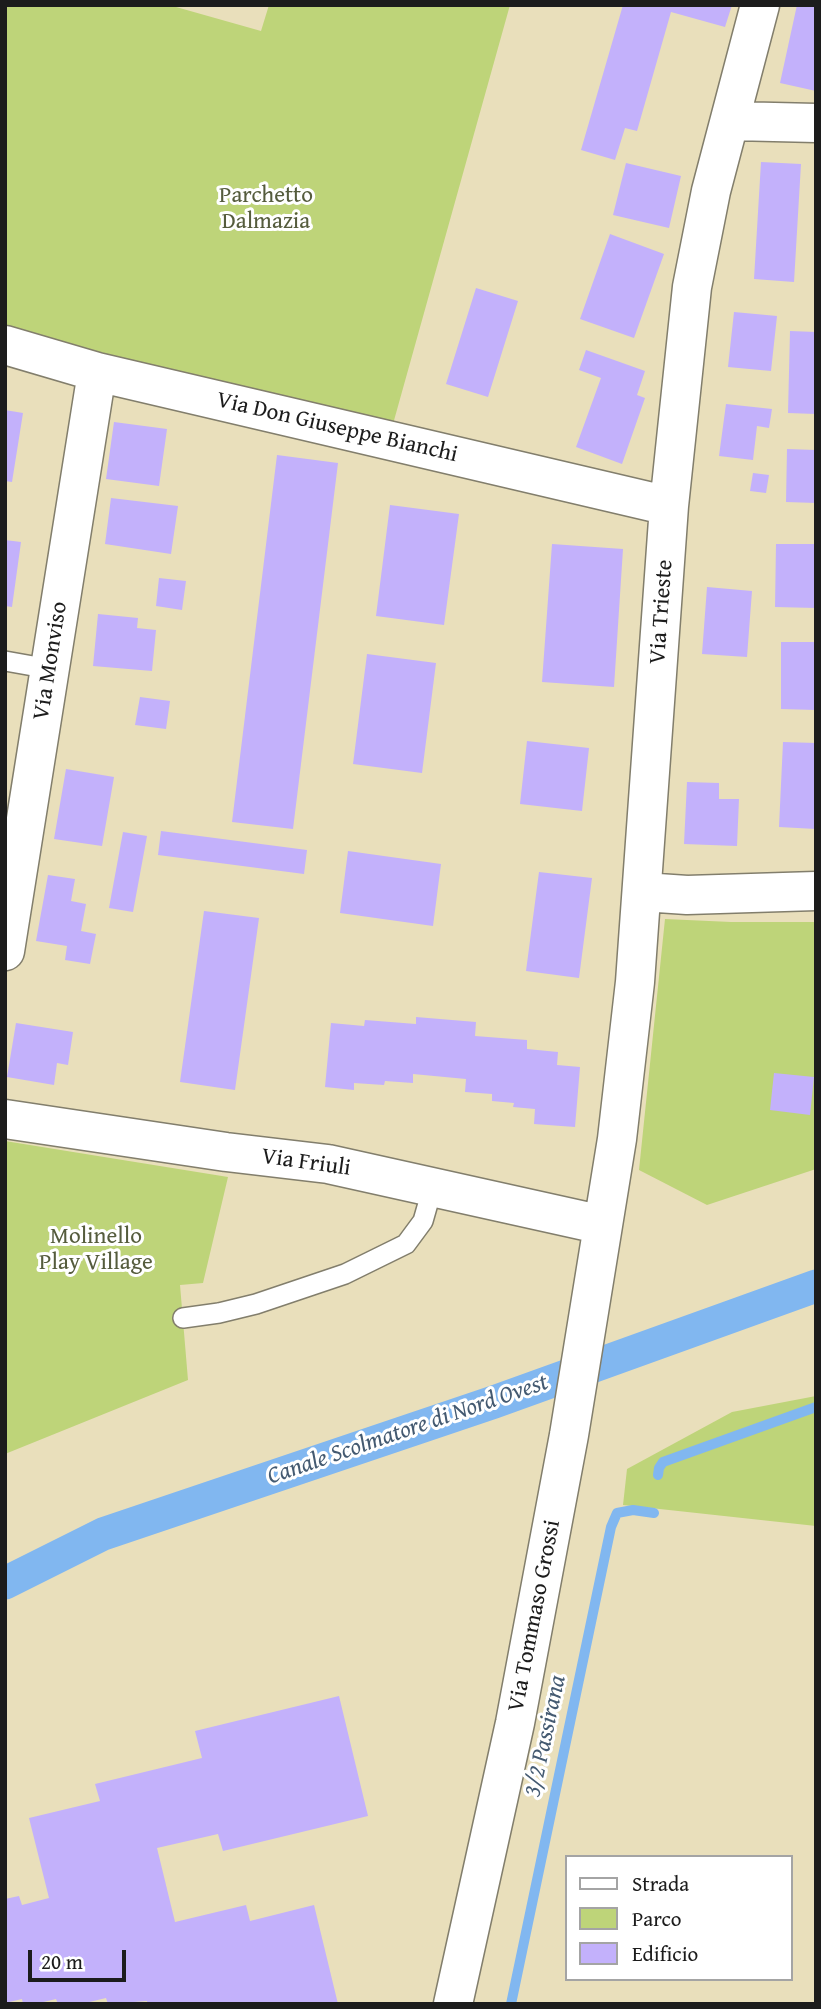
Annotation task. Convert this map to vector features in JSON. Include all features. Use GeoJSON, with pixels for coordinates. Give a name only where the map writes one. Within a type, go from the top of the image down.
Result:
{"type":"FeatureCollection","features":[{"type":"Feature","properties":{"kind":"street","name":"Via Trieste"},"geometry":{"type":"LineString","coordinates":[[603,1225],[628,1055],[643,892],[669,506],[692,287],[711,191],[732,121],[760,5]]}},
{"type":"Feature","properties":{"kind":"street"},"geometry":{"type":"LineString","coordinates":[[732,121],[816,123]]}},
{"type":"Feature","properties":{"kind":"street","name":"Via Don Giuseppe Bianchi"},"geometry":{"type":"LineString","coordinates":[[5,345],[97,372],[669,506]]}},
{"type":"Feature","properties":{"kind":"street","name":"Via Monviso"},"geometry":{"type":"LineString","coordinates":[[5,951],[14,842],[50,668],[97,372]]}},
{"type":"Feature","properties":{"kind":"street"},"geometry":{"type":"LineString","coordinates":[[643,892],[687,895],[816,891]]}},
{"type":"Feature","properties":{"kind":"street","name":"Via Friuli"},"geometry":{"type":"LineString","coordinates":[[5,1119],[226,1152],[328,1164],[603,1225]]}},
{"type":"Feature","properties":{"kind":"street","name":"Via Tommaso Grossi"},"geometry":{"type":"LineString","coordinates":[[453,2004],[515,1723],[569,1435],[603,1225]]}},
{"type":"Feature","properties":{"kind":"lane"},"geometry":{"type":"LineString","coordinates":[[5,661],[50,668]]}},
{"type":"Feature","properties":{"kind":"lane"},"geometry":{"type":"LineString","coordinates":[[183,1318],[256,1304],[345,1274],[406,1244],[423,1220],[433,1186]]}},
{"type":"Feature","properties":{"kind":"green space","name":"Parchetto Dalmazia"},"geometry":{"type":"Polygon","coordinates":[[[5,5],[169,5],[261,31],[269,5],[510,5],[393,424],[5,330],[5,5]]]}},
{"type":"Feature","properties":{"kind":"green space"},"geometry":{"type":"Polygon","coordinates":[[[665,919],[816,922],[816,1169],[707,1205],[639,1170],[665,919]]]}},
{"type":"Feature","properties":{"kind":"green space","name":"Molinello Play Village"},"geometry":{"type":"Polygon","coordinates":[[[5,1141],[228,1177],[203,1283],[180,1285],[188,1380],[5,1454],[5,1141]]]}},
{"type":"Feature","properties":{"kind":"green space"},"geometry":{"type":"Polygon","coordinates":[[[816,1396],[816,1526],[623,1505],[627,1469],[732,1412],[816,1396]]]}},
{"type":"Feature","properties":{"kind":"building"},"geometry":{"type":"Polygon","coordinates":[[[623,5],[732,5],[725,27],[671,12],[637,131],[625,128],[615,160],[581,150],[623,5]]]}},
{"type":"Feature","properties":{"kind":"building"},"geometry":{"type":"Polygon","coordinates":[[[797,5],[816,5],[816,91],[780,83],[797,5]]]}},
{"type":"Feature","properties":{"kind":"building"},"geometry":{"type":"Polygon","coordinates":[[[761,162],[801,164],[794,282],[754,279],[761,162]]]}},
{"type":"Feature","properties":{"kind":"building"},"geometry":{"type":"Polygon","coordinates":[[[626,163],[681,176],[669,228],[613,215],[626,163]]]}},
{"type":"Feature","properties":{"kind":"building"},"geometry":{"type":"Polygon","coordinates":[[[610,234],[664,254],[634,338],[580,319],[610,234]]]}},
{"type":"Feature","properties":{"kind":"building"},"geometry":{"type":"Polygon","coordinates":[[[476,288],[518,301],[488,397],[446,384],[476,288]]]}},
{"type":"Feature","properties":{"kind":"building"},"geometry":{"type":"Polygon","coordinates":[[[734,312],[777,316],[771,371],[728,367],[734,312]]]}},
{"type":"Feature","properties":{"kind":"building"},"geometry":{"type":"Polygon","coordinates":[[[790,331],[816,332],[816,414],[788,413],[790,331]]]}},
{"type":"Feature","properties":{"kind":"building"},"geometry":{"type":"Polygon","coordinates":[[[586,350],[645,371],[637,395],[645,398],[622,464],[576,447],[601,378],[579,370],[586,350]]]}},
{"type":"Feature","properties":{"kind":"building"},"geometry":{"type":"Polygon","coordinates":[[[726,404],[772,409],[769,428],[757,426],[753,460],[719,456],[726,404]]]}},
{"type":"Feature","properties":{"kind":"building"},"geometry":{"type":"Polygon","coordinates":[[[5,410],[23,413],[12,482],[5,481],[5,410]]]}},
{"type":"Feature","properties":{"kind":"building"},"geometry":{"type":"Polygon","coordinates":[[[114,422],[167,429],[159,486],[106,479],[114,422]]]}},
{"type":"Feature","properties":{"kind":"building"},"geometry":{"type":"Polygon","coordinates":[[[787,449],[816,450],[816,503],[786,502],[787,449]]]}},
{"type":"Feature","properties":{"kind":"building"},"geometry":{"type":"Polygon","coordinates":[[[277,455],[338,463],[293,829],[232,822],[277,455]]]}},
{"type":"Feature","properties":{"kind":"building"},"geometry":{"type":"Polygon","coordinates":[[[753,473],[769,475],[766,493],[750,491],[753,473]]]}},
{"type":"Feature","properties":{"kind":"building"},"geometry":{"type":"Polygon","coordinates":[[[111,498],[178,506],[171,554],[105,544],[111,498]]]}},
{"type":"Feature","properties":{"kind":"building"},"geometry":{"type":"Polygon","coordinates":[[[390,505],[459,514],[444,625],[376,616],[390,505]]]}},
{"type":"Feature","properties":{"kind":"building"},"geometry":{"type":"Polygon","coordinates":[[[5,540],[21,542],[12,607],[5,606],[5,540]]]}},
{"type":"Feature","properties":{"kind":"building"},"geometry":{"type":"Polygon","coordinates":[[[552,544],[623,549],[614,687],[542,682],[552,544]]]}},
{"type":"Feature","properties":{"kind":"building"},"geometry":{"type":"Polygon","coordinates":[[[776,544],[816,544],[816,608],[775,607],[776,544]]]}},
{"type":"Feature","properties":{"kind":"building"},"geometry":{"type":"Polygon","coordinates":[[[159,578],[186,581],[182,610],[156,606],[159,578]]]}},
{"type":"Feature","properties":{"kind":"building"},"geometry":{"type":"Polygon","coordinates":[[[707,587],[752,591],[747,657],[702,654],[707,587]]]}},
{"type":"Feature","properties":{"kind":"building"},"geometry":{"type":"Polygon","coordinates":[[[98,614],[138,618],[137,628],[156,630],[152,671],[93,666],[98,614]]]}},
{"type":"Feature","properties":{"kind":"building"},"geometry":{"type":"Polygon","coordinates":[[[781,642],[816,642],[816,710],[781,709],[781,642]]]}},
{"type":"Feature","properties":{"kind":"building"},"geometry":{"type":"Polygon","coordinates":[[[367,654],[436,663],[422,773],[353,764],[367,654]]]}},
{"type":"Feature","properties":{"kind":"building"},"geometry":{"type":"Polygon","coordinates":[[[140,697],[170,701],[166,729],[135,725],[140,697]]]}},
{"type":"Feature","properties":{"kind":"building"},"geometry":{"type":"Polygon","coordinates":[[[527,741],[589,748],[582,811],[520,804],[527,741]]]}},
{"type":"Feature","properties":{"kind":"building"},"geometry":{"type":"Polygon","coordinates":[[[783,742],[816,743],[816,829],[779,827],[783,742]]]}},
{"type":"Feature","properties":{"kind":"building"},"geometry":{"type":"Polygon","coordinates":[[[66,769],[114,777],[102,846],[54,839],[66,769]]]}},
{"type":"Feature","properties":{"kind":"building"},"geometry":{"type":"Polygon","coordinates":[[[687,782],[719,783],[719,799],[739,799],[737,846],[684,844],[687,782]]]}},
{"type":"Feature","properties":{"kind":"building"},"geometry":{"type":"Polygon","coordinates":[[[161,831],[307,850],[304,874],[158,855],[161,831]]]}},
{"type":"Feature","properties":{"kind":"building"},"geometry":{"type":"Polygon","coordinates":[[[123,832],[147,836],[133,912],[109,908],[123,832]]]}},
{"type":"Feature","properties":{"kind":"building"},"geometry":{"type":"Polygon","coordinates":[[[348,851],[441,864],[433,926],[340,913],[348,851]]]}},
{"type":"Feature","properties":{"kind":"building"},"geometry":{"type":"Polygon","coordinates":[[[539,872],[592,878],[579,978],[526,971],[539,872]]]}},
{"type":"Feature","properties":{"kind":"building"},"geometry":{"type":"Polygon","coordinates":[[[48,875],[75,879],[71,901],[86,904],[81,931],[96,934],[90,964],[65,960],[67,946],[36,941],[48,875]]]}},
{"type":"Feature","properties":{"kind":"building"},"geometry":{"type":"Polygon","coordinates":[[[204,911],[259,918],[235,1090],[180,1082],[204,911]]]}},
{"type":"Feature","properties":{"kind":"building"},"geometry":{"type":"Polygon","coordinates":[[[416,1017],[476,1022],[475,1036],[527,1040],[527,1049],[558,1052],[557,1065],[580,1067],[575,1127],[534,1124],[535,1109],[492,1101],[492,1094],[465,1092],[466,1079],[413,1074],[413,1083],[354,1083],[354,1090],[325,1087],[331,1023],[364,1026],[365,1020],[416,1024],[416,1017]]]}},
{"type":"Feature","properties":{"kind":"building"},"geometry":{"type":"Polygon","coordinates":[[[16,1023],[73,1032],[68,1065],[57,1063],[54,1085],[7,1077],[16,1023]]]}},
{"type":"Feature","properties":{"kind":"building"},"geometry":{"type":"Polygon","coordinates":[[[774,1073],[814,1077],[810,1115],[770,1110],[774,1073]]]}},
{"type":"Feature","properties":{"kind":"building"},"geometry":{"type":"Polygon","coordinates":[[[339,1696],[368,1816],[223,1851],[218,1834],[157,1848],[175,1922],[246,1905],[250,1921],[314,1905],[338,2004],[147,2004],[147,2001],[108,2004],[106,1998],[81,2004],[58,2004],[56,1999],[35,2004],[23,2004],[22,1999],[5,2003],[5,1899],[19,1896],[22,1905],[49,1898],[29,1818],[100,1801],[95,1784],[202,1758],[195,1731],[339,1696]]]}},
{"type":"Feature","properties":{"kind":"waterway","name":"Canale Scolmatore di Nord Ovest"},"geometry":{"type":"LineString","coordinates":[[5,1583],[103,1534],[494,1402],[816,1286]]}},
{"type":"Feature","properties":{"kind":"waterway","name":"3/2 Passirana"},"geometry":{"type":"LineString","coordinates":[[658,1475],[663,1462],[816,1407]]}},
{"type":"Feature","properties":{"kind":"waterway","name":"3/2 Passirana"},"geometry":{"type":"LineString","coordinates":[[511,2004],[611,1527],[617,1513],[633,1510],[654,1513]]}}]}
